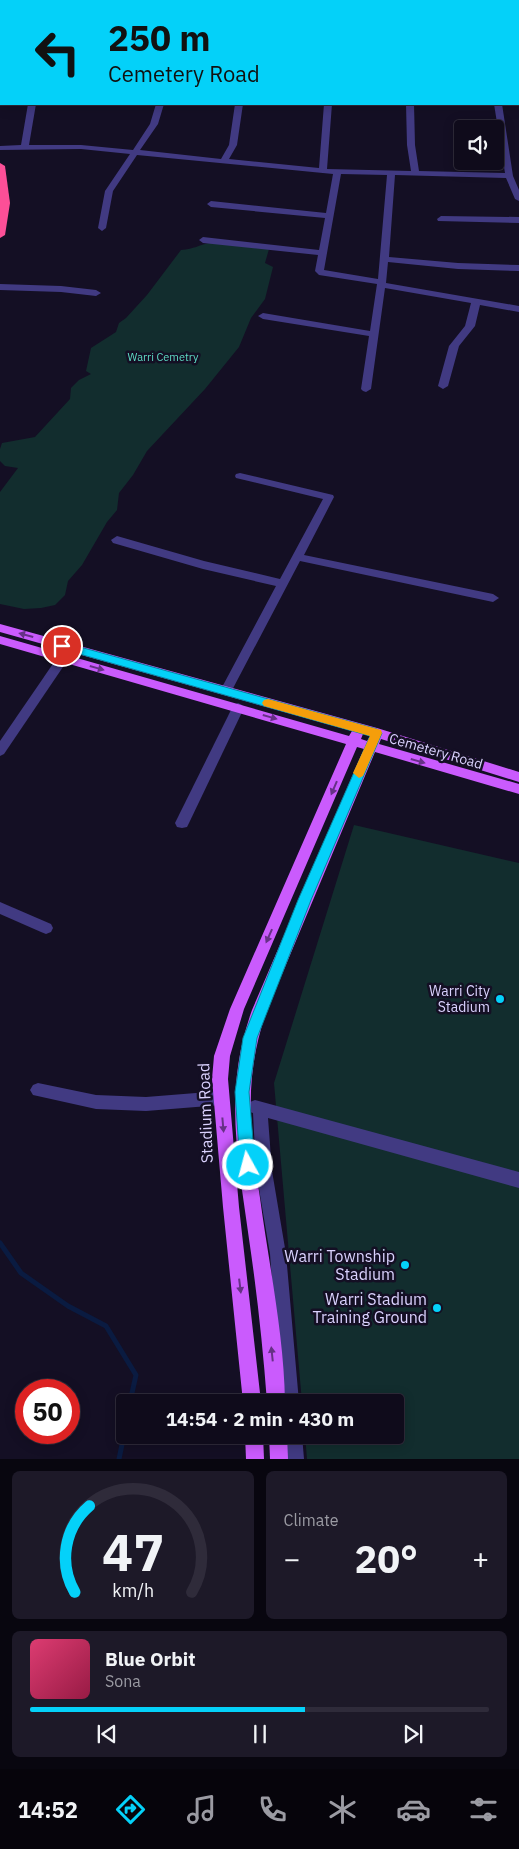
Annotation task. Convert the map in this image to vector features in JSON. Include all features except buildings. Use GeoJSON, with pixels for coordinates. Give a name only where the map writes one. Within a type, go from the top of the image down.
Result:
{"type":"FeatureCollection","features":[{"type":"Feature","properties":{"kind":"highway"},"geometry":{"type":"LineString","coordinates":[[0,169],[2,203],[0,235]]}},
{"type":"Feature","properties":{"kind":"main road","name":"Cemetery Road"},"geometry":{"type":"LineString","coordinates":[[0,628],[377,733],[519,777]]}},
{"type":"Feature","properties":{"kind":"main road","name":"Cemetery Road"},"geometry":{"type":"LineString","coordinates":[[0,640],[353,743],[519,789]]}},
{"type":"Feature","properties":{"kind":"main road","name":"Stadium Road"},"geometry":{"type":"LineString","coordinates":[[251,1394],[221,1098],[222,1056],[236,1009],[359,728]]}},
{"type":"Feature","properties":{"kind":"main road"},"geometry":{"type":"LineString","coordinates":[[275,1394],[273,1358],[245,1147],[242,1105],[244,1066],[250,1038],[304,900],[377,733]]}},
{"type":"Feature","properties":{"kind":"main road"},"geometry":{"type":"LineString","coordinates":[[254,1444],[255,1459]]}},
{"type":"Feature","properties":{"kind":"main road"},"geometry":{"type":"LineString","coordinates":[[278,1444],[279,1459]]}},
{"type":"Feature","properties":{"kind":"street"},"geometry":{"type":"LineString","coordinates":[[25,146],[32,105]]}},
{"type":"Feature","properties":{"kind":"street"},"geometry":{"type":"LineString","coordinates":[[102,228],[106,211],[106,198],[154,124],[160,105]]}},
{"type":"Feature","properties":{"kind":"street"},"geometry":{"type":"LineString","coordinates":[[224,161],[233,145],[239,105]]}},
{"type":"Feature","properties":{"kind":"street"},"geometry":{"type":"LineString","coordinates":[[323,171],[328,105]]}},
{"type":"Feature","properties":{"kind":"street"},"geometry":{"type":"LineString","coordinates":[[410,105],[411,146],[416,174]]}},
{"type":"Feature","properties":{"kind":"street"},"geometry":{"type":"LineString","coordinates":[[498,105],[508,176],[519,199]]}},
{"type":"Feature","properties":{"kind":"street"},"geometry":{"type":"LineString","coordinates":[[0,148],[25,146],[81,147],[337,172],[508,176]]}},
{"type":"Feature","properties":{"kind":"street"},"geometry":{"type":"LineString","coordinates":[[337,172],[319,271],[519,309]]}},
{"type":"Feature","properties":{"kind":"street"},"geometry":{"type":"LineString","coordinates":[[366,389],[385,259],[391,174]]}},
{"type":"Feature","properties":{"kind":"street"},"geometry":{"type":"LineString","coordinates":[[211,204],[329,216]]}},
{"type":"Feature","properties":{"kind":"street"},"geometry":{"type":"LineString","coordinates":[[441,219],[519,220]]}},
{"type":"Feature","properties":{"kind":"street"},"geometry":{"type":"LineString","coordinates":[[203,240],[323,253]]}},
{"type":"Feature","properties":{"kind":"street"},"geometry":{"type":"LineString","coordinates":[[385,259],[458,266],[519,268]]}},
{"type":"Feature","properties":{"kind":"street"},"geometry":{"type":"LineString","coordinates":[[0,287],[60,289],[96,293]]}},
{"type":"Feature","properties":{"kind":"street"},"geometry":{"type":"LineString","coordinates":[[443,386],[454,346],[470,326],[476,302]]}},
{"type":"Feature","properties":{"kind":"street"},"geometry":{"type":"LineString","coordinates":[[263,316],[374,334]]}},
{"type":"Feature","properties":{"kind":"street"},"geometry":{"type":"LineString","coordinates":[[226,692],[328,497],[240,476]]}},
{"type":"Feature","properties":{"kind":"street"},"geometry":{"type":"LineString","coordinates":[[117,540],[202,565],[284,584]]}},
{"type":"Feature","properties":{"kind":"street"},"geometry":{"type":"LineString","coordinates":[[298,557],[492,598]]}},
{"type":"Feature","properties":{"kind":"street"},"geometry":{"type":"LineString","coordinates":[[0,751],[63,658]]}},
{"type":"Feature","properties":{"kind":"street"},"geometry":{"type":"LineString","coordinates":[[182,824],[238,708]]}},
{"type":"Feature","properties":{"kind":"street"},"geometry":{"type":"LineString","coordinates":[[0,908],[46,928]]}},
{"type":"Feature","properties":{"kind":"street"},"geometry":{"type":"LineString","coordinates":[[38,1090],[96,1102],[146,1104],[221,1098]]}},
{"type":"Feature","properties":{"kind":"street"},"geometry":{"type":"LineString","coordinates":[[242,1105],[260,1108],[519,1180]]}},
{"type":"Feature","properties":{"kind":"street"},"geometry":{"type":"LineString","coordinates":[[260,1108],[264,1171],[278,1254],[289,1394]]}},
{"type":"Feature","properties":{"kind":"street"},"geometry":{"type":"LineString","coordinates":[[294,1444],[295,1459]]}},
{"type":"Feature","properties":{"kind":"green space","name":"Warri Cemetry"},"geometry":{"type":"Polygon","coordinates":[[[210,243],[269,249],[265,263],[273,267],[265,299],[251,318],[239,347],[205,389],[147,451],[133,475],[119,493],[117,510],[107,522],[82,565],[68,581],[65,595],[55,605],[41,608],[24,609],[0,604],[0,492],[18,468],[5,466],[0,461],[2,443],[35,437],[70,399],[71,388],[79,380],[91,374],[86,371],[91,348],[116,332],[119,323],[147,295],[181,250],[210,243]]]}},
{"type":"Feature","properties":{"kind":"green space","name":"Warri Township Stadium"},"geometry":{"type":"Polygon","coordinates":[[[354,825],[519,863],[519,1459],[307,1459],[306,1444],[404,1444],[404,1394],[301,1394],[274,1083],[354,825]]]}},
{"type":"Feature","properties":{"kind":"waterway"},"geometry":{"type":"LineString","coordinates":[[0,1243],[21,1273],[68,1306],[106,1326],[136,1375],[132,1394]]}},
{"type":"Feature","properties":{"kind":"waterway"},"geometry":{"type":"LineString","coordinates":[[119,1459],[122,1444]]}},
{"type":"Feature","properties":{"kind":"slow traffic"},"geometry":{"type":"LineString","coordinates":[[268,703],[377,733],[359,773]]}},
{"type":"Feature","properties":{"kind":"place","name":"Warri City Stadium"},"geometry":{"type":"Point","coordinates":[500,999]}},
{"type":"Feature","properties":{"kind":"place","name":"Warri Township Stadium"},"geometry":{"type":"Point","coordinates":[405,1265]}},
{"type":"Feature","properties":{"kind":"place","name":"Warri Stadium Training Ground"},"geometry":{"type":"Point","coordinates":[437,1308]}},
{"type":"Feature","properties":{"kind":"route"},"geometry":{"type":"LineString","coordinates":[[62,646],[377,733],[304,900],[250,1038],[244,1066],[242,1092],[245,1147],[248,1165]]}}]}
